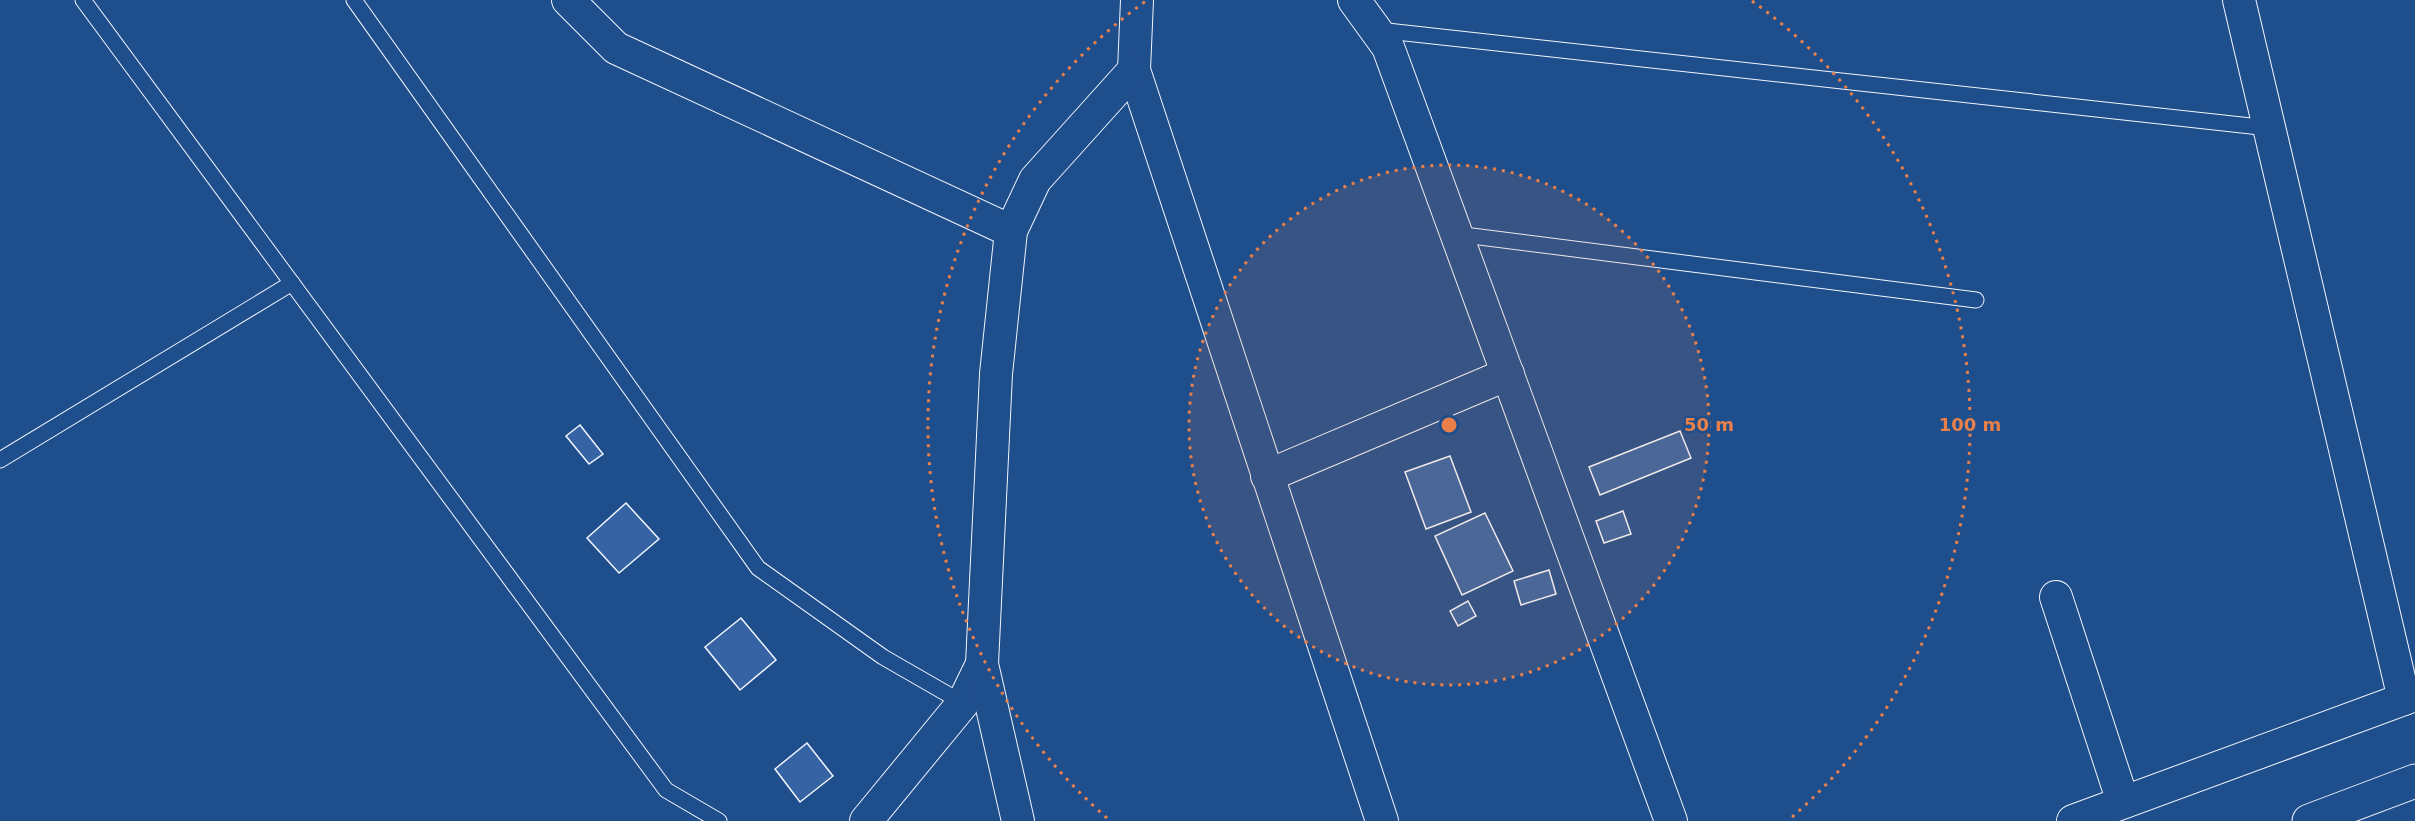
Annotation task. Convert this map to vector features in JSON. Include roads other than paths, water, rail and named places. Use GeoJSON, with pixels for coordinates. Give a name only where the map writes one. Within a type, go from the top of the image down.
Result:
{"type":"FeatureCollection","features":[{"type":"Feature","properties":{"kind":"main road"},"geometry":{"type":"LineString","coordinates":[[2309,821],[2415,781]]}},
{"type":"Feature","properties":{"kind":"street"},"geometry":{"type":"LineString","coordinates":[[568,0],[616,48],[1011,231]]}},
{"type":"Feature","properties":{"kind":"street"},"geometry":{"type":"LineString","coordinates":[[1137,0],[1134,70],[1382,821]]}},
{"type":"Feature","properties":{"kind":"street"},"geometry":{"type":"LineString","coordinates":[[1354,0],[1388,47],[1671,821]]}},
{"type":"Feature","properties":{"kind":"street"},"geometry":{"type":"LineString","coordinates":[[2073,821],[2410,697],[2239,0]]}},
{"type":"Feature","properties":{"kind":"street"},"geometry":{"type":"LineString","coordinates":[[1018,821],[982,663],[996,374],[1011,231],[1035,180],[1134,70]]}},
{"type":"Feature","properties":{"kind":"street"},"geometry":{"type":"LineString","coordinates":[[1268,476],[1508,374]]}},
{"type":"Feature","properties":{"kind":"street"},"geometry":{"type":"LineString","coordinates":[[2056,597],[2123,802]]}},
{"type":"Feature","properties":{"kind":"street"},"geometry":{"type":"LineString","coordinates":[[866,821],[963,704],[982,663]]}},
{"type":"Feature","properties":{"kind":"lane"},"geometry":{"type":"LineString","coordinates":[[83,0],[666,790],[719,821]]}},
{"type":"Feature","properties":{"kind":"lane"},"geometry":{"type":"LineString","coordinates":[[354,0],[758,568],[883,657],[963,704]]}},
{"type":"Feature","properties":{"kind":"lane"},"geometry":{"type":"LineString","coordinates":[[1376,30],[2269,128]]}},
{"type":"Feature","properties":{"kind":"lane"},"geometry":{"type":"LineString","coordinates":[[1456,234],[1976,300]]}},
{"type":"Feature","properties":{"kind":"lane"},"geometry":{"type":"LineString","coordinates":[[0,460],[292,283]]}}]}
